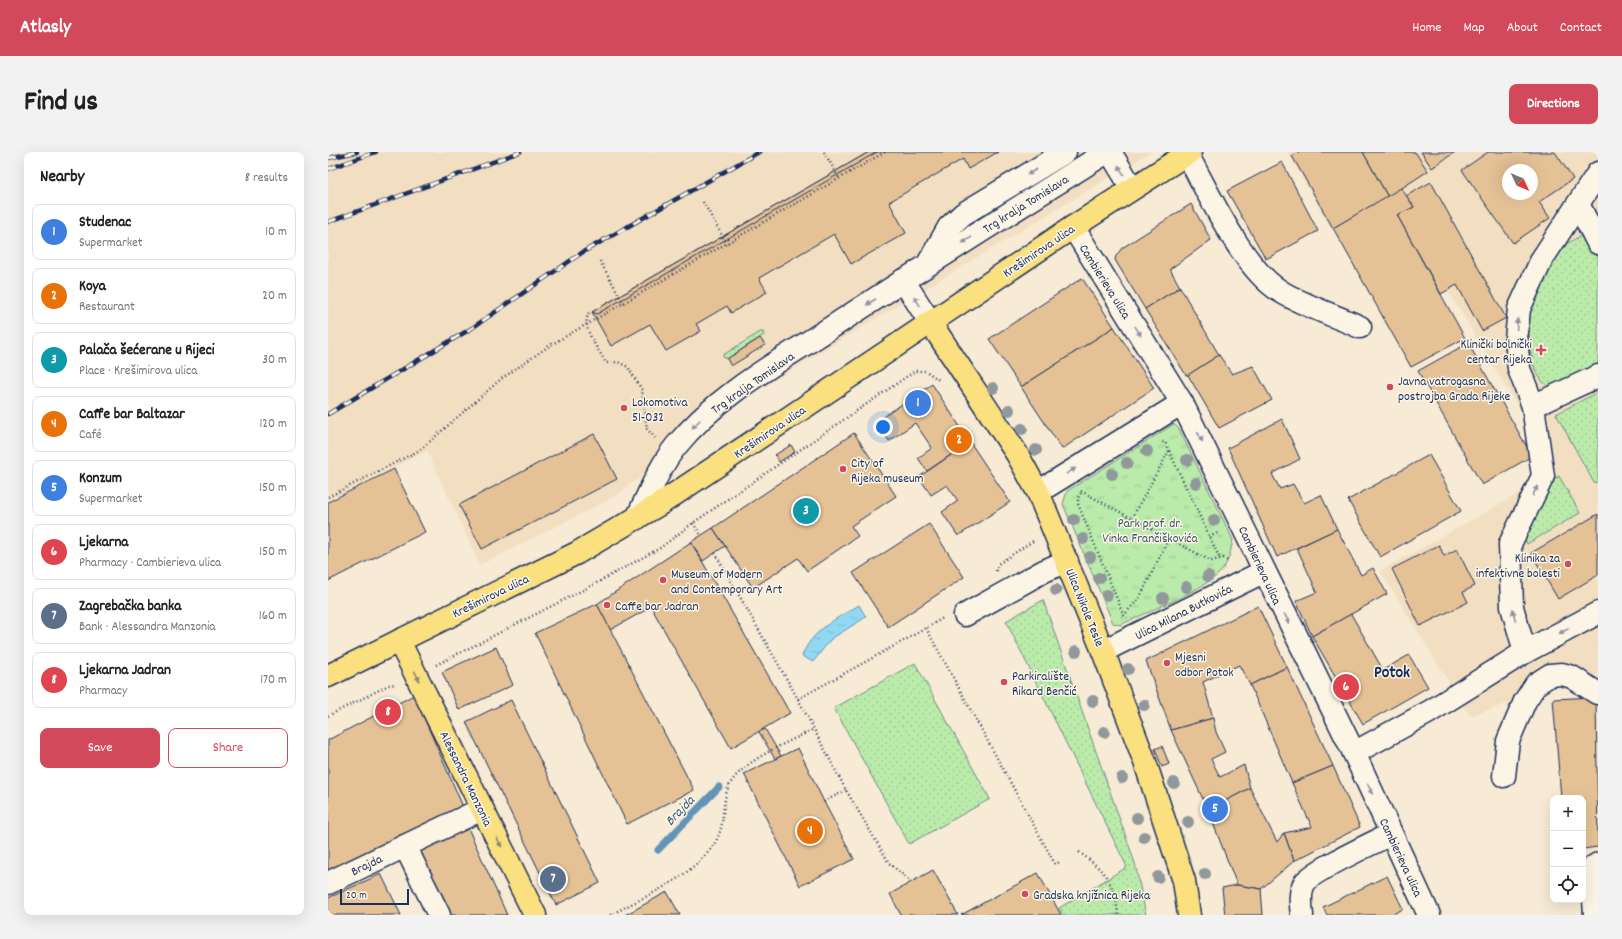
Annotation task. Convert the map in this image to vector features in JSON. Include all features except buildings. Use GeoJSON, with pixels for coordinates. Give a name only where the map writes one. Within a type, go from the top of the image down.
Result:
{"type":"FeatureCollection","features":[{"type":"Feature","properties":{"kind":"main road","name":"Krešimirova ulica"},"geometry":{"type":"LineString","coordinates":[[328,676],[576,553],[637,518],[1073,227],[1189,153]]}},
{"type":"Feature","properties":{"kind":"main road","name":"Ulica Nikole Tesle"},"geometry":{"type":"LineString","coordinates":[[930,322],[1013,448],[1038,492],[1103,651],[1145,762],[1177,856],[1184,881],[1188,915]]}},
{"type":"Feature","properties":{"kind":"main road","name":"Alessandra Manzonia"},"geometry":{"type":"LineString","coordinates":[[399,641],[535,915]]}},
{"type":"Feature","properties":{"kind":"street"},"geometry":{"type":"LineString","coordinates":[[928,265],[949,228],[963,214],[1065,152]]}},
{"type":"Feature","properties":{"kind":"street","name":"Trg kralja Tomislava"},"geometry":{"type":"LineString","coordinates":[[637,518],[664,465],[675,447],[705,415],[767,369],[904,280],[1108,152],[1132,188]]}},
{"type":"Feature","properties":{"kind":"street"},"geometry":{"type":"LineString","coordinates":[[1189,153],[1240,248],[1262,277],[1280,291],[1360,327]]}},
{"type":"Feature","properties":{"kind":"street"},"geometry":{"type":"LineString","coordinates":[[1525,652],[1512,607],[1510,544],[1543,476],[1533,406],[1519,369],[1516,339],[1519,309],[1542,259],[1598,173]]}},
{"type":"Feature","properties":{"kind":"street"},"geometry":{"type":"LineString","coordinates":[[1578,204],[1598,243]]}},
{"type":"Feature","properties":{"kind":"street","name":"Cambierieva ulica"},"geometry":{"type":"LineString","coordinates":[[1073,227],[1182,403],[1241,522],[1263,572],[1354,753],[1429,915]]}},
{"type":"Feature","properties":{"kind":"street"},"geometry":{"type":"LineString","coordinates":[[904,280],[930,322]]}},
{"type":"Feature","properties":{"kind":"street"},"geometry":{"type":"LineString","coordinates":[[1533,406],[1598,376]]}},
{"type":"Feature","properties":{"kind":"street"},"geometry":{"type":"LineString","coordinates":[[1038,492],[1182,403]]}},
{"type":"Feature","properties":{"kind":"street"},"geometry":{"type":"LineString","coordinates":[[955,615],[1067,561]]}},
{"type":"Feature","properties":{"kind":"street","name":"Ulica Milana Butkovića"},"geometry":{"type":"LineString","coordinates":[[1103,651],[1240,582],[1263,572]]}},
{"type":"Feature","properties":{"kind":"street"},"geometry":{"type":"LineString","coordinates":[[1354,753],[1429,712],[1525,652],[1598,613]]}},
{"type":"Feature","properties":{"kind":"street"},"geometry":{"type":"LineString","coordinates":[[1504,776],[1508,741],[1525,701],[1536,684],[1550,676],[1562,674],[1572,677],[1597,693]]}},
{"type":"Feature","properties":{"kind":"street","name":"Brajda"},"geometry":{"type":"LineString","coordinates":[[328,883],[482,809]]}},
{"type":"Feature","properties":{"kind":"street"},"geometry":{"type":"LineString","coordinates":[[1302,915],[1302,889],[1306,881],[1327,868],[1391,834]]}},
{"type":"Feature","properties":{"kind":"street"},"geometry":{"type":"LineString","coordinates":[[405,846],[440,915]]}},
{"type":"Feature","properties":{"kind":"street"},"geometry":{"type":"LineString","coordinates":[[1594,915],[1592,868],[1598,864]]}},
{"type":"Feature","properties":{"kind":"path"},"geometry":{"type":"LineString","coordinates":[[824,152],[839,178]]}},
{"type":"Feature","properties":{"kind":"path"},"geometry":{"type":"LineString","coordinates":[[328,497],[420,450],[500,379],[549,346],[885,152]]}},
{"type":"Feature","properties":{"kind":"path"},"geometry":{"type":"LineString","coordinates":[[703,202],[726,244]]}},
{"type":"Feature","properties":{"kind":"path"},"geometry":{"type":"LineString","coordinates":[[600,261],[624,304]]}},
{"type":"Feature","properties":{"kind":"path"},"geometry":{"type":"LineString","coordinates":[[589,313],[586,318],[586,325],[606,363],[618,362],[628,367],[642,390],[647,429],[657,440]]}},
{"type":"Feature","properties":{"kind":"path"},"geometry":{"type":"LineString","coordinates":[[435,666],[584,590],[660,548],[693,523],[915,371],[926,371],[942,383]]}},
{"type":"Feature","properties":{"kind":"path"},"geometry":{"type":"LineString","coordinates":[[1158,442],[1165,442],[1220,559]]}},
{"type":"Feature","properties":{"kind":"path"},"geometry":{"type":"LineString","coordinates":[[1132,518],[1169,451]]}},
{"type":"Feature","properties":{"kind":"path"},"geometry":{"type":"LineString","coordinates":[[1078,487],[1082,492],[1211,561],[1220,559],[1228,561]]}},
{"type":"Feature","properties":{"kind":"path"},"geometry":{"type":"LineString","coordinates":[[1088,488],[1078,497],[1078,504],[1124,616]]}},
{"type":"Feature","properties":{"kind":"path"},"geometry":{"type":"LineString","coordinates":[[693,523],[702,535]]}},
{"type":"Feature","properties":{"kind":"path"},"geometry":{"type":"LineString","coordinates":[[1123,620],[1124,616],[1140,596],[1169,538]]}},
{"type":"Feature","properties":{"kind":"path"},"geometry":{"type":"LineString","coordinates":[[994,575],[998,564],[1033,541]]}},
{"type":"Feature","properties":{"kind":"path"},"geometry":{"type":"LineString","coordinates":[[715,554],[798,699],[846,790],[889,863],[911,882]]}},
{"type":"Feature","properties":{"kind":"path"},"geometry":{"type":"LineString","coordinates":[[798,699],[926,628],[955,615]]}},
{"type":"Feature","properties":{"kind":"path"},"geometry":{"type":"LineString","coordinates":[[926,628],[1055,864],[1060,862]]}},
{"type":"Feature","properties":{"kind":"path"},"geometry":{"type":"LineString","coordinates":[[328,716],[389,685],[397,684],[402,686]]}},
{"type":"Feature","properties":{"kind":"path"},"geometry":{"type":"LineString","coordinates":[[610,915],[678,877],[700,861],[718,838],[725,814],[727,791],[733,780],[742,770],[759,758],[814,729]]}},
{"type":"Feature","properties":{"kind":"path"},"geometry":{"type":"LineString","coordinates":[[824,802],[846,790]]}},
{"type":"Feature","properties":{"kind":"path"},"geometry":{"type":"LineString","coordinates":[[1079,852],[1101,868],[1109,878],[1115,895],[1118,915]]}},
{"type":"Feature","properties":{"kind":"shaded area"},"geometry":{"type":"Polygon","coordinates":[[[328,152],[1151,152],[739,402],[614,497],[480,565],[427,451],[328,500],[328,152]]]}},
{"type":"Feature","properties":{"kind":"shaded area","name":"Klinički bolnički centar Rijeka"},"geometry":{"type":"Polygon","coordinates":[[[1287,152],[1598,152],[1598,680],[1595,675],[1470,716],[1380,571],[1557,472],[1394,201],[1331,228],[1287,152]]]}},
{"type":"Feature","properties":{"kind":"green space"},"geometry":{"type":"Polygon","coordinates":[[[1586,233],[1598,258],[1598,366],[1561,384],[1548,386],[1543,382],[1535,370],[1529,346],[1530,308],[1559,248],[1586,233]]]}},
{"type":"Feature","properties":{"kind":"green space"},"geometry":{"type":"Polygon","coordinates":[[[760,332],[763,332],[764,335],[727,359],[723,357],[723,355],[760,332]]]}},
{"type":"Feature","properties":{"kind":"green space"},"geometry":{"type":"Polygon","coordinates":[[[1598,392],[1598,481],[1594,483],[1556,414],[1598,392]]]}},
{"type":"Feature","properties":{"kind":"green space","name":"Park prof. dr. Vinka Frančiškovića"},"geometry":{"type":"Polygon","coordinates":[[[1174,424],[1179,429],[1233,540],[1230,555],[1223,569],[1205,584],[1176,600],[1120,625],[1113,623],[1063,504],[1067,491],[1174,424]]]}},
{"type":"Feature","properties":{"kind":"green space"},"geometry":{"type":"Polygon","coordinates":[[[1559,476],[1580,513],[1527,544],[1524,537],[1541,485],[1559,476]]]}},
{"type":"Feature","properties":{"kind":"green space"},"geometry":{"type":"Polygon","coordinates":[[[1043,600],[1135,863],[1146,915],[1063,915],[1059,908],[1127,867],[1006,621],[1043,600]]]}},
{"type":"Feature","properties":{"kind":"green space"},"geometry":{"type":"Polygon","coordinates":[[[915,663],[990,799],[909,844],[834,708],[915,663]]]}},
{"type":"Feature","properties":{"kind":"water"},"geometry":{"type":"Polygon","coordinates":[[[859,605],[866,617],[831,639],[813,662],[802,656],[806,647],[818,632],[834,620],[859,605]]]}},
{"type":"Feature","properties":{"kind":"waterway","name":"Brajda"},"geometry":{"type":"LineString","coordinates":[[658,850],[719,787]]}},
{"type":"Feature","properties":{"kind":"railway"},"geometry":{"type":"LineString","coordinates":[[328,158],[357,152]]}},
{"type":"Feature","properties":{"kind":"railway"},"geometry":{"type":"LineString","coordinates":[[328,169],[376,152]]}},
{"type":"Feature","properties":{"kind":"railway"},"geometry":{"type":"LineString","coordinates":[[328,222],[520,152]]}},
{"type":"Feature","properties":{"kind":"railway"},"geometry":{"type":"LineString","coordinates":[[328,414],[472,328],[583,252],[759,152]]}},
{"type":"Feature","properties":{"kind":"place","name":"Klinički bolnički centar Rijeka"},"geometry":{"type":"Point","coordinates":[1541,350]}},
{"type":"Feature","properties":{"kind":"place","name":"Javna vatrogasna postrojba Grada Rijeke"},"geometry":{"type":"Point","coordinates":[1390,387]}},
{"type":"Feature","properties":{"kind":"place","name":"Studenac"},"geometry":{"type":"Point","coordinates":[918,403]}},
{"type":"Feature","properties":{"kind":"place","name":"Lokomotiva 51-032"},"geometry":{"type":"Point","coordinates":[624,408]}},
{"type":"Feature","properties":{"kind":"place","name":"Koya"},"geometry":{"type":"Point","coordinates":[959,440]}},
{"type":"Feature","properties":{"kind":"place","name":"City of Rijeka museum"},"geometry":{"type":"Point","coordinates":[843,469]}},
{"type":"Feature","properties":{"kind":"place","name":"Palača šećerane u Rijeci"},"geometry":{"type":"Point","coordinates":[806,511]}},
{"type":"Feature","properties":{"kind":"place","name":"Klinika za infektivne bolesti"},"geometry":{"type":"Point","coordinates":[1568,564]}},
{"type":"Feature","properties":{"kind":"place","name":"Museum of Modern and Contemporary Art"},"geometry":{"type":"Point","coordinates":[663,580]}},
{"type":"Feature","properties":{"kind":"place","name":"Caffe bar Jadran"},"geometry":{"type":"Point","coordinates":[607,605]}},
{"type":"Feature","properties":{"kind":"place","name":"Mjesni odbor Potok"},"geometry":{"type":"Point","coordinates":[1167,663]}},
{"type":"Feature","properties":{"kind":"place","name":"Parkiralište Rikard Benčić"},"geometry":{"type":"Point","coordinates":[1004,682]}},
{"type":"Feature","properties":{"kind":"place","name":"Ljekarna"},"geometry":{"type":"Point","coordinates":[1346,687]}},
{"type":"Feature","properties":{"kind":"place","name":"Ljekarna Jadran"},"geometry":{"type":"Point","coordinates":[388,712]}},
{"type":"Feature","properties":{"kind":"place","name":"Konzum"},"geometry":{"type":"Point","coordinates":[1215,809]}},
{"type":"Feature","properties":{"kind":"place","name":"Caffe bar Baltazar"},"geometry":{"type":"Point","coordinates":[810,831]}},
{"type":"Feature","properties":{"kind":"place","name":"Zagrebačka banka"},"geometry":{"type":"Point","coordinates":[553,879]}},
{"type":"Feature","properties":{"kind":"place","name":"Gradska knjižnica Rijeka"},"geometry":{"type":"Point","coordinates":[1025,894]}},
{"type":"Feature","properties":{"kind":"district","name":"Potok"},"geometry":{"type":"Point","coordinates":[1392,671]}}]}
